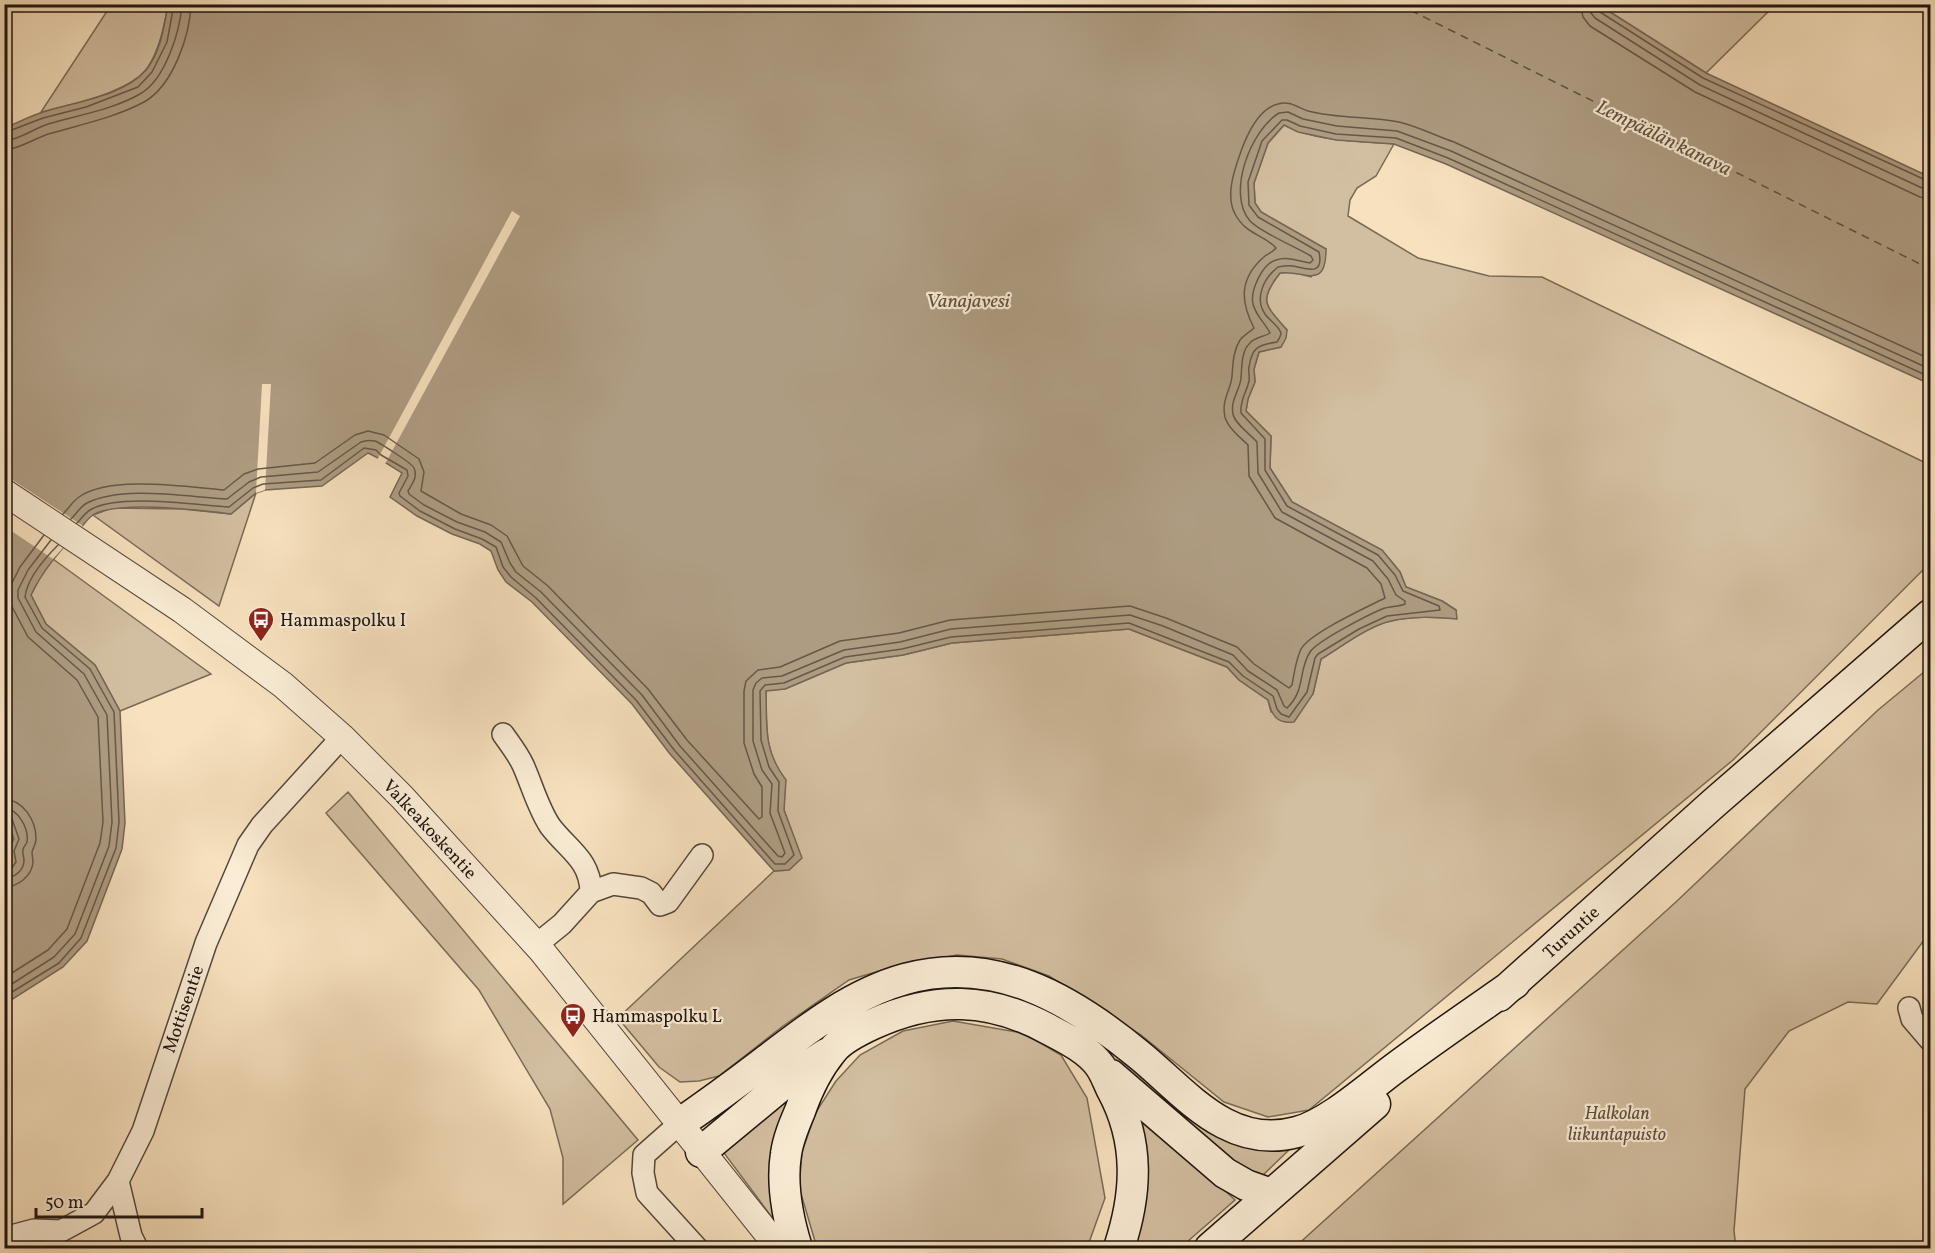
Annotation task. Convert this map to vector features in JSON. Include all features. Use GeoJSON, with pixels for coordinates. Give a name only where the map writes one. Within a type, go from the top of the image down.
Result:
{"type":"FeatureCollection","features":[{"type":"Feature","properties":{"kind":"main road","name":"Turuntie"},"geometry":{"type":"LineString","coordinates":[[1210,1248],[1515,983],[1714,803],[1930,615]]}},
{"type":"Feature","properties":{"kind":"main road"},"geometry":{"type":"LineString","coordinates":[[680,1124],[818,1021],[877,989],[906,979],[927,975],[976,973],[1009,978],[1034,987],[1080,1010],[1138,1054],[1213,1118],[1253,1134],[1276,1135],[1297,1132],[1322,1120],[1515,983]]}},
{"type":"Feature","properties":{"kind":"main road"},"geometry":{"type":"LineString","coordinates":[[701,1152],[794,1075],[861,1029],[893,1015],[930,1005],[958,1004],[1006,1010],[1028,1018],[1080,1048],[1225,1173],[1246,1185],[1271,1194]]}},
{"type":"Feature","properties":{"kind":"main road"},"geometry":{"type":"LineString","coordinates":[[797,1248],[792,1233],[784,1186],[786,1152],[806,1094],[832,1049]]}},
{"type":"Feature","properties":{"kind":"main road"},"geometry":{"type":"LineString","coordinates":[[1100,1065],[1121,1106],[1128,1127],[1133,1167],[1131,1209],[1119,1248]]}},
{"type":"Feature","properties":{"kind":"street","name":"Valkeakoskentie"},"geometry":{"type":"LineString","coordinates":[[4,492],[182,610],[274,679],[342,737],[402,797],[537,945],[779,1248]]}},
{"type":"Feature","properties":{"kind":"street"},"geometry":{"type":"LineString","coordinates":[[503,734],[522,763],[550,826],[584,863],[591,879],[591,892]]}},
{"type":"Feature","properties":{"kind":"street","name":"Mottisentie"},"geometry":{"type":"LineString","coordinates":[[4,1238],[34,1230],[61,1232],[94,1213],[118,1181],[142,1131],[206,943],[248,845],[262,825],[342,737]]}},
{"type":"Feature","properties":{"kind":"street"},"geometry":{"type":"LineString","coordinates":[[537,945],[562,924],[591,892],[613,884],[641,888],[651,893],[660,905],[668,902],[702,855]]}},
{"type":"Feature","properties":{"kind":"street"},"geometry":{"type":"LineString","coordinates":[[1909,1008],[1912,1018],[1930,1040]]}},
{"type":"Feature","properties":{"kind":"street"},"geometry":{"type":"LineString","coordinates":[[680,1124],[644,1155],[642,1173],[647,1193],[697,1248]]}},
{"type":"Feature","properties":{"kind":"street"},"geometry":{"type":"LineString","coordinates":[[118,1181],[130,1236],[137,1248]]}},
{"type":"Feature","properties":{"kind":"green space"},"geometry":{"type":"Polygon","coordinates":[[[111,5],[168,5],[159,45],[148,67],[129,84],[115,90],[41,112],[111,5]]]}},
{"type":"Feature","properties":{"kind":"green space"},"geometry":{"type":"Polygon","coordinates":[[[1599,5],[1775,5],[1706,73],[1599,5]]]}},
{"type":"Feature","properties":{"kind":"green space"},"geometry":{"type":"Polygon","coordinates":[[[1284,125],[1324,138],[1394,144],[1376,176],[1357,188],[1350,200],[1348,216],[1418,258],[1489,276],[1542,277],[1930,465],[1930,563],[1733,760],[1309,1110],[1268,1117],[1224,1102],[1141,1035],[1049,976],[1002,959],[957,955],[896,966],[849,980],[783,1026],[719,1076],[699,1081],[680,1082],[659,1067],[618,1018],[774,871],[789,870],[801,858],[784,810],[785,780],[770,748],[766,690],[785,689],[846,663],[903,655],[952,643],[1129,629],[1227,667],[1239,680],[1268,700],[1271,712],[1313,694],[1321,659],[1373,627],[1407,618],[1456,618],[1456,610],[1442,601],[1406,587],[1400,572],[1382,550],[1292,502],[1270,468],[1271,436],[1246,411],[1255,382],[1254,369],[1259,352],[1281,347],[1287,330],[1269,308],[1267,297],[1269,290],[1280,273],[1291,272],[1311,277],[1326,249],[1261,212],[1255,203],[1254,183],[1268,143],[1284,125]]]}},
{"type":"Feature","properties":{"kind":"green space"},"geometry":{"type":"Polygon","coordinates":[[[256,493],[219,606],[93,515],[112,508],[182,509],[231,514],[256,493]]]}},
{"type":"Feature","properties":{"kind":"green space"},"geometry":{"type":"Polygon","coordinates":[[[53,559],[211,674],[120,711],[95,665],[46,624],[31,595],[53,559]]]}},
{"type":"Feature","properties":{"kind":"green space","name":"Halkolan liikuntapuisto"},"geometry":{"type":"Polygon","coordinates":[[[1930,667],[1930,932],[1877,1004],[1848,1002],[1789,1031],[1745,1089],[1734,1231],[1736,1248],[1294,1248],[1677,901],[1878,710],[1930,667]]]}},
{"type":"Feature","properties":{"kind":"green space"},"geometry":{"type":"Polygon","coordinates":[[[348,792],[638,1140],[563,1204],[563,1158],[550,1109],[479,990],[326,813],[348,792]]]}},
{"type":"Feature","properties":{"kind":"green space"},"geometry":{"type":"Polygon","coordinates":[[[4,815],[13,842],[12,855],[5,868],[4,815]]]}},
{"type":"Feature","properties":{"kind":"green space"},"geometry":{"type":"Polygon","coordinates":[[[945,983],[1022,990],[1271,1149],[1290,1149],[1262,1176],[1242,1170],[1118,1063],[944,995],[718,1119],[714,1118],[714,1114],[865,1006],[945,983]]]}},
{"type":"Feature","properties":{"kind":"green space"},"geometry":{"type":"Polygon","coordinates":[[[953,1021],[1023,1033],[1061,1055],[1087,1098],[1105,1198],[1087,1248],[817,1248],[799,1187],[802,1152],[816,1112],[836,1081],[860,1055],[903,1031],[953,1021]]]}},
{"type":"Feature","properties":{"kind":"green space"},"geometry":{"type":"Polygon","coordinates":[[[806,1080],[776,1218],[771,1216],[721,1149],[806,1080]]]}},
{"type":"Feature","properties":{"kind":"green space"},"geometry":{"type":"Polygon","coordinates":[[[1127,1099],[1235,1200],[1180,1248],[1131,1248],[1127,1099]]]}},
{"type":"Feature","properties":{"kind":"water"},"geometry":{"type":"Polygon","coordinates":[[[168,5],[1599,5],[1706,73],[1930,177],[1930,384],[1446,164],[1394,144],[1336,140],[1298,132],[1284,125],[1268,143],[1254,183],[1255,203],[1261,212],[1326,249],[1325,262],[1322,270],[1313,276],[1280,273],[1273,282],[1267,303],[1287,330],[1286,338],[1281,347],[1259,352],[1254,369],[1255,382],[1246,411],[1271,436],[1270,468],[1292,502],[1382,550],[1400,572],[1406,587],[1442,601],[1456,610],[1457,619],[1424,617],[1391,621],[1373,627],[1346,643],[1321,659],[1313,694],[1294,722],[1283,722],[1276,718],[1268,700],[1239,680],[1227,667],[1129,629],[952,643],[903,655],[846,663],[785,689],[766,691],[770,748],[786,780],[784,810],[802,858],[789,870],[774,871],[670,754],[632,704],[532,602],[506,582],[498,570],[491,551],[417,516],[390,497],[402,473],[375,456],[368,453],[322,486],[265,490],[256,493],[231,514],[159,507],[105,510],[93,515],[64,547],[46,569],[31,595],[46,624],[95,665],[120,711],[125,823],[122,849],[87,941],[63,967],[5,1004],[5,868],[11,860],[7,851],[14,839],[5,815],[5,128],[38,114],[112,92],[137,79],[155,55],[168,5]]]}},
{"type":"Feature","properties":{"kind":"pier"},"geometry":{"type":"Polygon","coordinates":[[[512,211],[520,216],[385,464],[377,460],[512,211]]]}},
{"type":"Feature","properties":{"kind":"pier"},"geometry":{"type":"Polygon","coordinates":[[[262,384],[271,384],[265,490],[256,493],[262,384]]]}},
{"type":"Feature","properties":{"kind":"pier"},"geometry":{"type":"Polygon","coordinates":[[[5,475],[83,526],[53,559],[4,526],[5,475]]]}},
{"type":"Feature","properties":{"kind":"ferry route"},"geometry":{"type":"LineString","coordinates":[[1398,4],[1930,269]]}},
{"type":"Feature","properties":{"kind":"place","name":"Hammaspolku I"},"geometry":{"type":"Point","coordinates":[261,643]}},
{"type":"Feature","properties":{"kind":"place","name":"Hammaspolku L"},"geometry":{"type":"Point","coordinates":[573,1039]}},
{"type":"Feature","properties":{"kind":"water label","name":"Lempäälän kanava"},"geometry":{"type":"Point","coordinates":[1664,137]}},
{"type":"Feature","properties":{"kind":"water label","name":"Vanajavesi"},"geometry":{"type":"Point","coordinates":[968,300]}}]}
